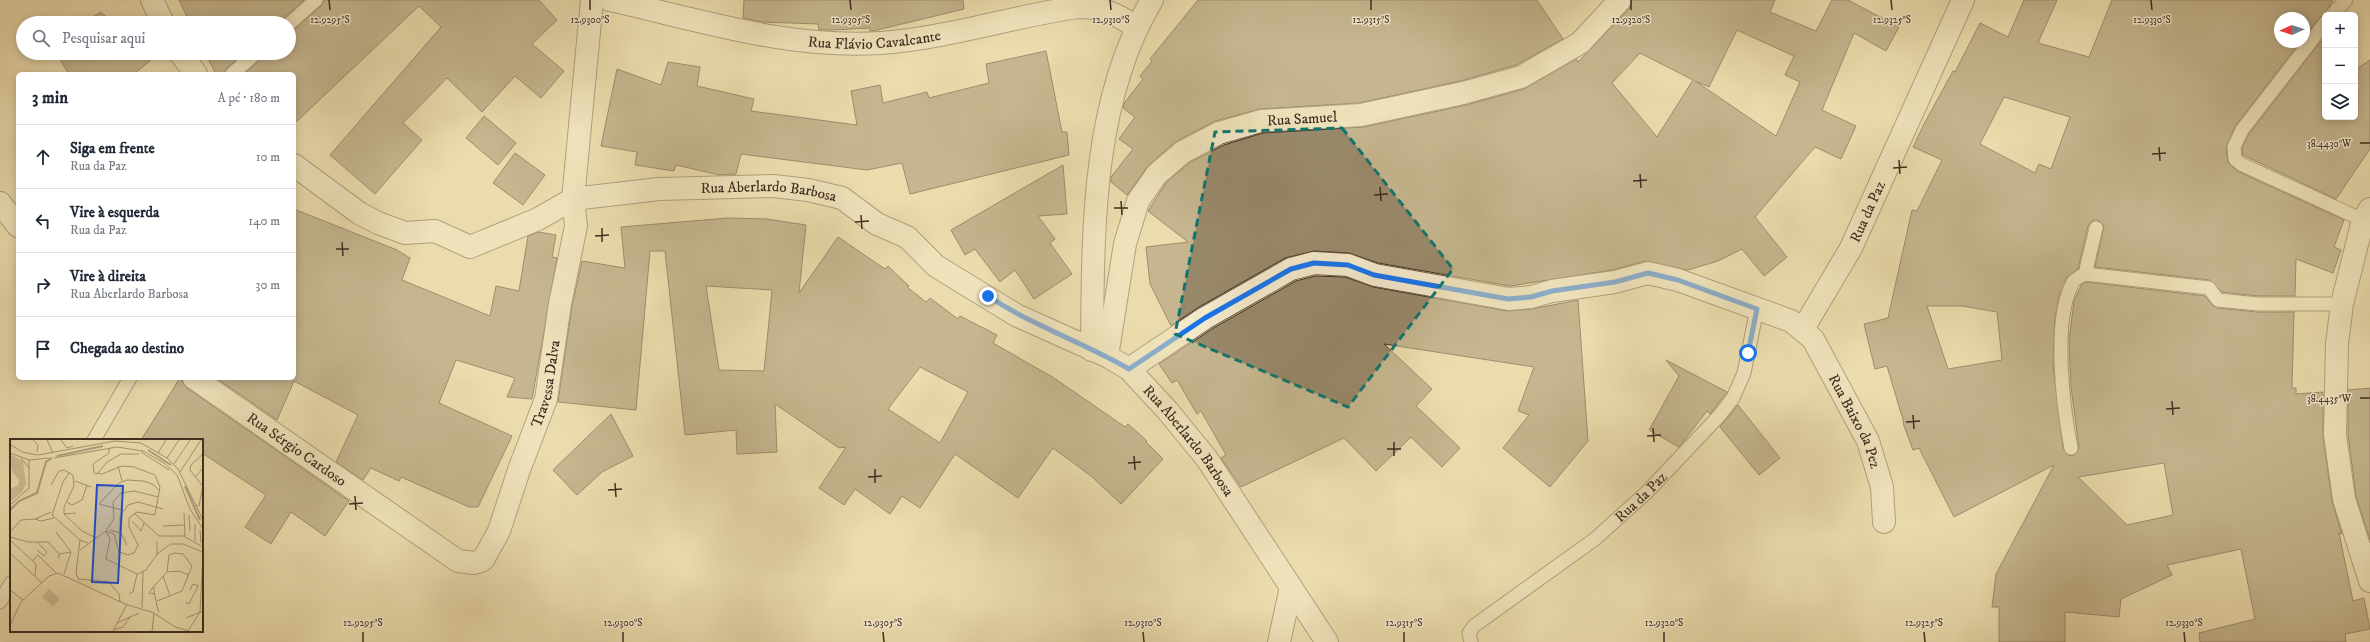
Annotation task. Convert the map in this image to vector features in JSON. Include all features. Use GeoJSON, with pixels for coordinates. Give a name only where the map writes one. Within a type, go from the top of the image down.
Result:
{"type":"FeatureCollection","features":[{"type":"Feature","properties":{"kind":"street"},"geometry":{"type":"LineString","coordinates":[[152,0],[160,16]]}},
{"type":"Feature","properties":{"kind":"street","name":"Travessa Dalva"},"geometry":{"type":"LineString","coordinates":[[483,560],[499,531],[519,470],[546,398],[560,304],[576,226],[573,199],[592,0]]}},
{"type":"Feature","properties":{"kind":"street","name":"Rua Flávio Cavalcante"},"geometry":{"type":"LineString","coordinates":[[610,0],[755,34],[794,41],[836,44],[880,43],[930,38],[1077,7],[1096,7],[1116,14],[1136,27]]}},
{"type":"Feature","properties":{"kind":"street"},"geometry":{"type":"LineString","coordinates":[[1099,353],[1096,203],[1104,144],[1114,92],[1136,27],[1152,0]]}},
{"type":"Feature","properties":{"kind":"street","name":"Rua Samuel"},"geometry":{"type":"LineString","coordinates":[[1099,353],[1125,244],[1138,200],[1157,174],[1183,152],[1219,134],[1261,121],[1362,115],[1463,93],[1521,77],[1580,43],[1620,0]]}},
{"type":"Feature","properties":{"kind":"street","name":"Rua da Paz"},"geometry":{"type":"LineString","coordinates":[[1803,329],[1851,248],[1963,0]]}},
{"type":"Feature","properties":{"kind":"street"},"geometry":{"type":"LineString","coordinates":[[185,60],[194,72]]}},
{"type":"Feature","properties":{"kind":"street","name":"Rua Aberlardo Barbosa"},"geometry":{"type":"LineString","coordinates":[[296,166],[359,213],[378,223],[405,233],[435,231],[470,247],[538,219],[573,199],[659,189],[774,186],[808,190],[842,198],[877,224],[907,237],[936,266],[1016,315],[1099,353],[1129,369],[1167,410],[1207,459],[1327,642]]}},
{"type":"Feature","properties":{"kind":"street"},"geometry":{"type":"LineString","coordinates":[[0,203],[16,223]]}},
{"type":"Feature","properties":{"kind":"street"},"geometry":{"type":"LineString","coordinates":[[2367,214],[2342,304],[2337,344],[2336,435],[2344,499],[2370,581]]}},
{"type":"Feature","properties":{"kind":"street"},"geometry":{"type":"LineString","coordinates":[[1129,369],[1205,318],[1291,269],[1314,263],[1348,265],[1374,275],[1508,299],[1531,297],[1552,291],[1615,282],[1648,273],[1678,280],[1777,315],[1803,329]]}},
{"type":"Feature","properties":{"kind":"street","name":"Rua Baixo da Pez"},"geometry":{"type":"LineString","coordinates":[[1803,329],[1821,354],[1868,441],[1877,464],[1882,487],[1884,522]]}},
{"type":"Feature","properties":{"kind":"street","name":"Rua Sérgio Cardoso"},"geometry":{"type":"LineString","coordinates":[[197,380],[458,561],[474,563],[483,560]]}},
{"type":"Feature","properties":{"kind":"street"},"geometry":{"type":"LineString","coordinates":[[1279,642],[1292,587]]}},
{"type":"Feature","properties":{"kind":"lane"},"geometry":{"type":"LineString","coordinates":[[296,18],[316,0]]}},
{"type":"Feature","properties":{"kind":"lane"},"geometry":{"type":"LineString","coordinates":[[2335,12],[2346,0]]}},
{"type":"Feature","properties":{"kind":"lane"},"geometry":{"type":"LineString","coordinates":[[2322,27],[2242,130],[2233,153],[2235,159],[2241,164],[2367,214]]}},
{"type":"Feature","properties":{"kind":"lane"},"geometry":{"type":"LineString","coordinates":[[234,72],[248,60]]}},
{"type":"Feature","properties":{"kind":"lane"},"geometry":{"type":"LineString","coordinates":[[2085,274],[2096,228]]}},
{"type":"Feature","properties":{"kind":"lane"},"geometry":{"type":"LineString","coordinates":[[2071,448],[2066,422],[2061,331],[2067,296],[2073,281],[2085,274],[2209,288],[2218,300],[2258,304],[2342,304]]}},
{"type":"Feature","properties":{"kind":"lane","name":"Rua da Paz"},"geometry":{"type":"LineString","coordinates":[[1471,642],[1469,633],[1474,626],[1594,539],[1647,492],[1719,416],[1733,398],[1744,373],[1757,309]]}},
{"type":"Feature","properties":{"kind":"lane"},"geometry":{"type":"LineString","coordinates":[[95,439],[129,380]]}},
{"type":"Feature","properties":{"kind":"lane"},"geometry":{"type":"LineString","coordinates":[[0,602],[10,585]]}},
{"type":"Feature","properties":{"kind":"highlighted area"},"geometry":{"type":"Polygon","coordinates":[[[1342,128],[1453,269],[1348,407],[1175,334],[1215,132],[1342,128]]]}},
{"type":"Feature","properties":{"kind":"building"},"geometry":{"type":"Polygon","coordinates":[[[179,0],[304,0],[286,16],[187,16],[179,0]]]}},
{"type":"Feature","properties":{"kind":"building"},"geometry":{"type":"Polygon","coordinates":[[[324,0],[539,0],[557,20],[532,44],[564,71],[541,98],[515,76],[482,112],[447,78],[403,123],[422,140],[375,194],[330,155],[441,27],[419,6],[296,122],[296,72],[246,72],[260,60],[296,60],[296,28],[321,6],[324,0]]]}},
{"type":"Feature","properties":{"kind":"building"},"geometry":{"type":"Polygon","coordinates":[[[744,0],[963,0],[964,9],[873,31],[870,31],[870,28],[819,30],[818,24],[762,22],[743,18],[744,0]]]}},
{"type":"Feature","properties":{"kind":"building"},"geometry":{"type":"Polygon","coordinates":[[[1198,0],[1537,0],[1563,39],[1516,65],[1460,81],[1359,103],[1260,109],[1215,121],[1175,142],[1147,167],[1127,195],[1111,182],[1111,177],[1133,149],[1119,139],[1135,117],[1123,108],[1125,102],[1143,79],[1140,76],[1152,61],[1150,59],[1198,0]]]}},
{"type":"Feature","properties":{"kind":"building"},"geometry":{"type":"Polygon","coordinates":[[[1632,0],[1775,0],[1770,12],[1816,31],[1832,0],[1848,0],[1899,27],[1886,51],[1854,33],[1822,110],[1856,126],[1841,159],[1815,147],[1755,217],[1787,257],[1764,276],[1742,249],[1718,261],[1688,270],[1645,261],[1612,270],[1510,286],[1378,263],[1349,253],[1314,251],[1285,258],[1199,307],[1171,326],[1150,284],[1146,247],[1188,242],[1148,211],[1166,183],[1190,162],[1224,145],[1263,133],[1364,127],[1466,105],[1524,89],[1576,59],[1578,62],[1629,9],[1632,0]],[[1737,30],[1709,87],[1695,81],[1776,136],[1800,82],[1785,75],[1794,56],[1737,30]],[[1640,53],[1612,83],[1657,137],[1693,80],[1640,53]]]}},
{"type":"Feature","properties":{"kind":"building"},"geometry":{"type":"Polygon","coordinates":[[[2024,0],[2057,0],[2038,43],[2089,57],[2112,0],[2333,0],[2326,12],[2322,12],[2322,16],[2310,29],[2310,12],[2274,12],[2274,48],[2295,48],[2236,125],[2226,148],[2228,162],[2237,171],[2344,220],[2334,247],[2341,250],[2333,273],[2296,259],[2295,296],[2258,296],[2222,292],[2210,280],[2095,267],[2104,226],[2098,220],[2093,220],[2088,226],[2078,269],[2067,277],[2059,297],[2055,318],[2053,364],[2063,449],[2068,455],[2073,456],[2078,451],[2079,447],[2071,387],[2069,341],[2074,301],[2082,284],[2086,282],[2205,296],[2212,305],[2217,308],[2257,312],[2294,312],[2292,388],[2296,388],[2296,394],[2323,392],[2323,437],[2332,501],[2342,534],[2339,533],[2353,601],[2364,598],[2370,629],[2345,634],[2346,642],[2200,642],[2199,633],[2255,619],[2241,549],[2167,565],[2172,575],[2121,599],[2119,617],[2065,612],[2065,642],[1999,642],[1999,607],[1992,607],[1996,574],[2054,465],[1954,517],[1919,448],[1913,450],[1903,423],[1887,366],[1875,369],[1864,324],[1888,318],[1912,210],[1917,211],[1942,160],[1913,147],[1953,71],[1955,72],[1980,23],[2008,37],[2024,0]],[[2004,97],[1980,144],[2035,173],[2039,164],[2051,169],[2070,117],[2004,97]],[[1927,306],[1948,369],[2002,360],[1997,312],[1962,306],[1927,306]],[[2164,463],[2078,477],[2127,525],[2173,515],[2164,463]]]}},
{"type":"Feature","properties":{"kind":"building"},"geometry":{"type":"Polygon","coordinates":[[[101,12],[105,16],[94,16],[101,12]]]}},
{"type":"Feature","properties":{"kind":"building"},"geometry":{"type":"Polygon","coordinates":[[[2321,41],[2322,120],[2358,120],[2358,68],[2370,60],[2370,149],[2336,199],[2243,155],[2242,148],[2249,134],[2321,41]]]}},
{"type":"Feature","properties":{"kind":"building"},"geometry":{"type":"Polygon","coordinates":[[[1046,51],[1062,132],[1067,132],[1069,155],[910,194],[902,163],[867,170],[741,154],[736,174],[719,175],[676,165],[674,171],[635,165],[637,152],[601,146],[617,69],[661,85],[668,62],[700,67],[697,86],[754,99],[751,111],[857,125],[851,91],[880,85],[883,103],[927,92],[929,98],[989,83],[986,64],[1046,51]]]}},
{"type":"Feature","properties":{"kind":"building"},"geometry":{"type":"Polygon","coordinates":[[[60,60],[151,60],[136,72],[68,72],[60,60]]]}},
{"type":"Feature","properties":{"kind":"building"},"geometry":{"type":"Polygon","coordinates":[[[209,60],[236,60],[227,68],[225,72],[215,72],[209,60]]]}},
{"type":"Feature","properties":{"kind":"building"},"geometry":{"type":"Polygon","coordinates":[[[484,116],[516,143],[498,165],[466,138],[484,116]]]}},
{"type":"Feature","properties":{"kind":"building"},"geometry":{"type":"Polygon","coordinates":[[[515,153],[545,175],[523,205],[493,183],[515,153]]]}},
{"type":"Feature","properties":{"kind":"building"},"geometry":{"type":"Polygon","coordinates":[[[1063,165],[1067,214],[1038,216],[1055,239],[1050,243],[1072,274],[1034,299],[1015,270],[1000,282],[975,249],[965,255],[951,230],[1063,165]]]}},
{"type":"Feature","properties":{"kind":"building"},"geometry":{"type":"Polygon","coordinates":[[[296,210],[397,250],[410,258],[402,280],[490,316],[496,286],[519,291],[528,236],[538,232],[556,235],[552,257],[557,258],[532,399],[507,397],[515,378],[456,360],[439,403],[512,436],[478,507],[469,507],[401,477],[399,481],[371,468],[363,480],[336,462],[358,415],[294,381],[277,420],[219,380],[296,380],[296,210]]]}},
{"type":"Feature","properties":{"kind":"building"},"geometry":{"type":"Polygon","coordinates":[[[728,218],[767,219],[806,225],[799,293],[838,237],[885,269],[888,266],[909,286],[907,287],[926,302],[930,298],[958,319],[960,316],[997,335],[993,343],[1054,378],[1125,427],[1128,424],[1147,441],[1146,442],[1163,459],[1121,504],[1091,476],[1053,448],[1018,498],[955,454],[920,508],[902,496],[890,514],[855,489],[844,505],[819,488],[846,447],[839,448],[775,404],[777,452],[737,454],[736,430],[685,435],[665,251],[650,251],[636,410],[558,402],[572,306],[582,261],[625,268],[621,227],[728,218]],[[706,286],[719,370],[764,371],[772,290],[706,286]],[[920,367],[888,409],[940,443],[968,392],[920,367]]]}},
{"type":"Feature","properties":{"kind":"building"},"geometry":{"type":"Polygon","coordinates":[[[1315,276],[1345,277],[1373,287],[1507,311],[1532,309],[1578,300],[1588,441],[1550,487],[1503,448],[1529,415],[1518,411],[1534,367],[1384,344],[1432,389],[1416,406],[1460,448],[1442,467],[1411,437],[1376,471],[1344,438],[1241,487],[1221,458],[1226,455],[1201,411],[1197,414],[1177,380],[1172,383],[1159,364],[1212,329],[1296,281],[1315,276]]]}},
{"type":"Feature","properties":{"kind":"building"},"geometry":{"type":"Polygon","coordinates":[[[1666,360],[1727,392],[1710,414],[1707,411],[1679,447],[1649,430],[1679,376],[1666,360]]]}},
{"type":"Feature","properties":{"kind":"building"},"geometry":{"type":"Polygon","coordinates":[[[179,380],[181,380],[187,388],[349,501],[325,536],[291,512],[271,544],[245,527],[266,495],[203,454],[203,439],[142,439],[179,380]]]}},
{"type":"Feature","properties":{"kind":"building"},"geometry":{"type":"Polygon","coordinates":[[[2370,388],[2370,540],[2356,496],[2348,434],[2348,390],[2370,388]]]}},
{"type":"Feature","properties":{"kind":"building"},"geometry":{"type":"Polygon","coordinates":[[[1738,405],[1780,458],[1759,475],[1720,427],[1738,405]]]}},
{"type":"Feature","properties":{"kind":"building"},"geometry":{"type":"Polygon","coordinates":[[[611,414],[633,456],[602,472],[577,495],[553,470],[611,414]]]}},
{"type":"Feature","properties":{"kind":"route"},"geometry":{"type":"LineString","coordinates":[[988,296],[1016,315],[1107,356],[1129,369],[1205,318],[1291,269],[1314,263],[1348,265],[1374,275],[1508,299],[1531,297],[1552,291],[1615,282],[1648,273],[1678,280],[1757,309],[1748,353]]}}]}
